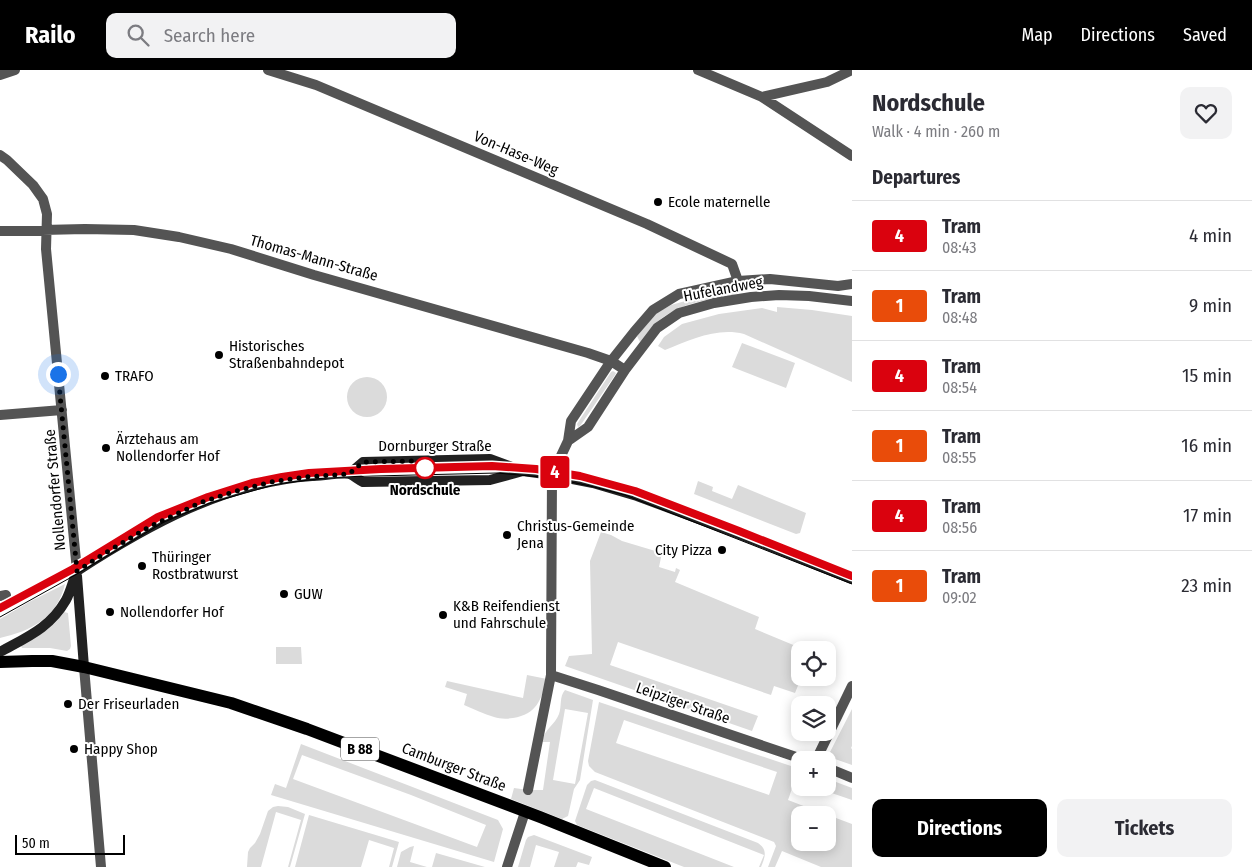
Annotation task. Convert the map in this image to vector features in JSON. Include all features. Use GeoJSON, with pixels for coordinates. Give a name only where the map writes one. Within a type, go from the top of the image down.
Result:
{"type":"FeatureCollection","features":[{"type":"Feature","properties":{"kind":"main road","name":"B 88"},"geometry":{"type":"LineString","coordinates":[[0,662],[52,661],[84,667]]}},
{"type":"Feature","properties":{"kind":"main road","name":"Camburger Straße"},"geometry":{"type":"LineString","coordinates":[[84,667],[231,703],[307,729],[665,867]]}},
{"type":"Feature","properties":{"kind":"street"},"geometry":{"type":"LineString","coordinates":[[0,75],[15,70]]}},
{"type":"Feature","properties":{"kind":"street","name":"Von-Hase-Weg"},"geometry":{"type":"LineString","coordinates":[[268,70],[316,85],[647,224],[732,264],[738,281]]}},
{"type":"Feature","properties":{"kind":"street"},"geometry":{"type":"LineString","coordinates":[[698,70],[762,97],[852,156]]}},
{"type":"Feature","properties":{"kind":"street"},"geometry":{"type":"LineString","coordinates":[[762,97],[827,82],[852,70]]}},
{"type":"Feature","properties":{"kind":"street"},"geometry":{"type":"LineString","coordinates":[[0,156],[7,160],[33,185],[43,198],[47,214],[46,230]]}},
{"type":"Feature","properties":{"kind":"street","name":"Nollendorfer Straße"},"geometry":{"type":"LineString","coordinates":[[46,230],[46,249],[77,571],[101,867]]}},
{"type":"Feature","properties":{"kind":"street","name":"Thomas-Mann-Straße"},"geometry":{"type":"LineString","coordinates":[[0,231],[134,230],[179,237],[231,250],[611,361]]}},
{"type":"Feature","properties":{"kind":"street","name":"Hufelandweg"},"geometry":{"type":"LineString","coordinates":[[552,475],[568,441],[571,421],[611,361],[653,310],[679,294],[738,281],[770,279],[838,286],[852,284]]}},
{"type":"Feature","properties":{"kind":"street","name":"Hufelandweg"},"geometry":{"type":"LineString","coordinates":[[568,441],[588,427],[625,370],[657,328],[679,313],[714,303],[779,295],[809,296],[852,302]]}},
{"type":"Feature","properties":{"kind":"street"},"geometry":{"type":"LineString","coordinates":[[611,361],[625,370]]}},
{"type":"Feature","properties":{"kind":"street"},"geometry":{"type":"LineString","coordinates":[[0,416],[62,410]]}},
{"type":"Feature","properties":{"kind":"street","name":"Dornburger Straße"},"geometry":{"type":"LineString","coordinates":[[349,474],[363,462],[490,459],[523,471],[593,483],[637,496],[852,579]]}},
{"type":"Feature","properties":{"kind":"street","name":"Dornburger Straße"},"geometry":{"type":"LineString","coordinates":[[77,571],[149,527],[202,502],[271,482],[305,477],[349,474],[363,482],[490,480],[523,471]]}},
{"type":"Feature","properties":{"kind":"street"},"geometry":{"type":"LineString","coordinates":[[528,790],[551,675],[552,475]]}},
{"type":"Feature","properties":{"kind":"street"},"geometry":{"type":"LineString","coordinates":[[0,652],[44,626],[53,618],[66,600],[77,571]]}},
{"type":"Feature","properties":{"kind":"street","name":"Leipziger Straße"},"geometry":{"type":"LineString","coordinates":[[551,675],[791,755]]}},
{"type":"Feature","properties":{"kind":"street"},"geometry":{"type":"LineString","coordinates":[[820,751],[852,686]]}},
{"type":"Feature","properties":{"kind":"street"},"geometry":{"type":"LineString","coordinates":[[836,771],[852,778]]}},
{"type":"Feature","properties":{"kind":"street"},"geometry":{"type":"LineString","coordinates":[[507,867],[525,812]]}},
{"type":"Feature","properties":{"kind":"shaded area"},"geometry":{"type":"Polygon","coordinates":[[[736,287],[737,294],[698,302],[670,313],[656,323],[640,342],[637,336],[656,313],[671,305],[736,287]]]}},
{"type":"Feature","properties":{"kind":"shaded area"},"geometry":{"type":"Polygon","coordinates":[[[777,307],[852,316],[852,382],[744,334],[734,332],[714,333],[665,350],[658,346],[664,337],[682,324],[719,314],[762,308],[777,312],[777,307]]]}},
{"type":"Feature","properties":{"kind":"shaded area"},"geometry":{"type":"Polygon","coordinates":[[[742,343],[795,363],[786,388],[732,367],[742,343]]]}},
{"type":"Feature","properties":{"kind":"shaded area"},"geometry":{"type":"Polygon","coordinates":[[[613,371],[616,373],[615,375],[578,427],[577,424],[613,371]]]}},
{"type":"Feature","properties":{"kind":"shaded area"},"geometry":{"type":"Polygon","coordinates":[[[367,377],[381,383],[387,397],[381,411],[367,417],[353,411],[347,397],[353,383],[367,377]]]}},
{"type":"Feature","properties":{"kind":"shaded area"},"geometry":{"type":"Polygon","coordinates":[[[698,481],[713,487],[712,491],[732,499],[738,485],[806,513],[800,533],[796,534],[694,494],[698,481]]]}},
{"type":"Feature","properties":{"kind":"shaded area"},"geometry":{"type":"Polygon","coordinates":[[[601,532],[622,541],[662,553],[659,567],[675,572],[676,568],[680,570],[675,582],[759,617],[755,629],[791,644],[791,686],[798,686],[795,693],[774,686],[771,695],[618,642],[610,665],[758,716],[752,731],[565,666],[569,656],[592,654],[590,561],[601,532]]]}},
{"type":"Feature","properties":{"kind":"shaded area"},"geometry":{"type":"Polygon","coordinates":[[[65,584],[56,606],[41,621],[32,627],[0,638],[0,619],[65,584]]]}},
{"type":"Feature","properties":{"kind":"shaded area"},"geometry":{"type":"Polygon","coordinates":[[[64,612],[68,613],[70,649],[67,651],[50,648],[22,648],[20,644],[44,632],[64,612]]]}},
{"type":"Feature","properties":{"kind":"shaded area"},"geometry":{"type":"Polygon","coordinates":[[[276,647],[301,647],[302,664],[276,664],[276,647]]]}},
{"type":"Feature","properties":{"kind":"shaded area"},"geometry":{"type":"Polygon","coordinates":[[[527,675],[547,679],[545,687],[540,700],[533,709],[528,713],[513,718],[496,718],[464,705],[467,694],[445,687],[447,681],[523,698],[527,675]]]}},
{"type":"Feature","properties":{"kind":"shaded area"},"geometry":{"type":"Polygon","coordinates":[[[565,690],[593,700],[580,780],[574,789],[568,816],[562,819],[511,799],[514,788],[543,790],[550,742],[542,742],[545,734],[559,714],[565,690]],[[565,709],[553,780],[575,784],[588,713],[565,709]]]}},
{"type":"Feature","properties":{"kind":"shaded area"},"geometry":{"type":"Polygon","coordinates":[[[599,702],[791,766],[791,791],[788,800],[804,806],[791,806],[791,851],[836,851],[836,818],[852,824],[852,867],[821,867],[782,851],[775,867],[768,867],[776,846],[774,842],[595,772],[589,766],[588,761],[599,702]],[[624,720],[616,743],[769,795],[777,772],[624,720]]]}},
{"type":"Feature","properties":{"kind":"shaded area"},"geometry":{"type":"Polygon","coordinates":[[[852,709],[852,765],[836,759],[836,751],[831,751],[852,709]]]}},
{"type":"Feature","properties":{"kind":"shaded area"},"geometry":{"type":"Polygon","coordinates":[[[301,744],[498,820],[503,829],[494,862],[271,795],[275,784],[286,788],[301,744]],[[302,755],[293,779],[477,847],[486,825],[302,755]]]}},
{"type":"Feature","properties":{"kind":"shaded area"},"geometry":{"type":"Polygon","coordinates":[[[595,780],[758,843],[763,848],[764,855],[594,788],[586,809],[734,867],[684,867],[577,825],[575,821],[587,785],[595,780]]]}},
{"type":"Feature","properties":{"kind":"shaded area"},"geometry":{"type":"Polygon","coordinates":[[[836,782],[852,788],[852,800],[836,795],[836,782]]]}},
{"type":"Feature","properties":{"kind":"shaded area"},"geometry":{"type":"Polygon","coordinates":[[[278,806],[288,807],[305,814],[290,867],[288,867],[301,820],[276,812],[261,867],[247,867],[248,852],[260,834],[268,811],[278,806]]]}},
{"type":"Feature","properties":{"kind":"shaded area"},"geometry":{"type":"Polygon","coordinates":[[[309,815],[399,842],[392,867],[389,867],[394,848],[369,840],[361,867],[295,867],[309,815]]]}},
{"type":"Feature","properties":{"kind":"shaded area"},"geometry":{"type":"Polygon","coordinates":[[[534,835],[592,857],[589,865],[578,862],[576,867],[554,867],[559,852],[536,845],[530,867],[518,867],[526,840],[534,835]]]}},
{"type":"Feature","properties":{"kind":"shaded area"},"geometry":{"type":"Polygon","coordinates":[[[414,846],[410,862],[427,867],[397,867],[401,852],[414,846]]]}},
{"type":"Feature","properties":{"kind":"shaded area"},"geometry":{"type":"Polygon","coordinates":[[[436,853],[485,867],[432,867],[436,853]]]}},
{"type":"Feature","properties":{"kind":"tram line","name":"4"},"geometry":{"type":"LineString","coordinates":[[0,608],[73,569],[158,517],[208,497],[252,483],[282,477],[309,473],[381,469],[492,466],[536,469],[580,476],[635,491],[852,576]]}},
{"type":"Feature","properties":{"kind":"tram line"},"geometry":{"type":"LineString","coordinates":[[506,467],[553,471],[600,481]]}},
{"type":"Feature","properties":{"kind":"tram line"},"geometry":{"type":"LineString","coordinates":[[0,617],[164,522],[210,503],[277,484],[333,477],[497,473],[552,478],[625,495],[852,584]]}},
{"type":"Feature","properties":{"kind":"tram line"},"geometry":{"type":"LineString","coordinates":[[621,487],[775,546]]}},
{"type":"Feature","properties":{"kind":"tram line"},"geometry":{"type":"LineString","coordinates":[[0,608],[18,598]]}},
{"type":"Feature","properties":{"kind":"place","name":"Ecole maternelle"},"geometry":{"type":"Point","coordinates":[658,202]}},
{"type":"Feature","properties":{"kind":"place","name":"Historisches Straßenbahndepot"},"geometry":{"type":"Point","coordinates":[219,355]}},
{"type":"Feature","properties":{"kind":"place","name":"TRAFO"},"geometry":{"type":"Point","coordinates":[105,376]}},
{"type":"Feature","properties":{"kind":"place","name":"Ärztehaus am Nollendorfer Hof"},"geometry":{"type":"Point","coordinates":[106,448]}},
{"type":"Feature","properties":{"kind":"place","name":"Nordschule"},"geometry":{"type":"Point","coordinates":[425,468]}},
{"type":"Feature","properties":{"kind":"place","name":"Christus-Gemeinde Jena"},"geometry":{"type":"Point","coordinates":[507,535]}},
{"type":"Feature","properties":{"kind":"place","name":"City Pizza"},"geometry":{"type":"Point","coordinates":[722,550]}},
{"type":"Feature","properties":{"kind":"place","name":"Thüringer Rostbratwurst"},"geometry":{"type":"Point","coordinates":[142,566]}},
{"type":"Feature","properties":{"kind":"place","name":"GUW"},"geometry":{"type":"Point","coordinates":[284,594]}},
{"type":"Feature","properties":{"kind":"place","name":"Nollendorfer Hof"},"geometry":{"type":"Point","coordinates":[110,612]}},
{"type":"Feature","properties":{"kind":"place","name":"K&B Reifendienst und Fahrschule"},"geometry":{"type":"Point","coordinates":[443,615]}},
{"type":"Feature","properties":{"kind":"place","name":"Der Friseurladen"},"geometry":{"type":"Point","coordinates":[68,704]}},
{"type":"Feature","properties":{"kind":"place","name":"Happy Shop"},"geometry":{"type":"Point","coordinates":[74,749]}},
{"type":"Feature","properties":{"kind":"route"},"geometry":{"type":"LineString","coordinates":[[58,374],[77,571],[149,527],[202,502],[240,490],[271,482],[305,477],[349,474],[363,462],[418,461],[425,468]]}}]}
